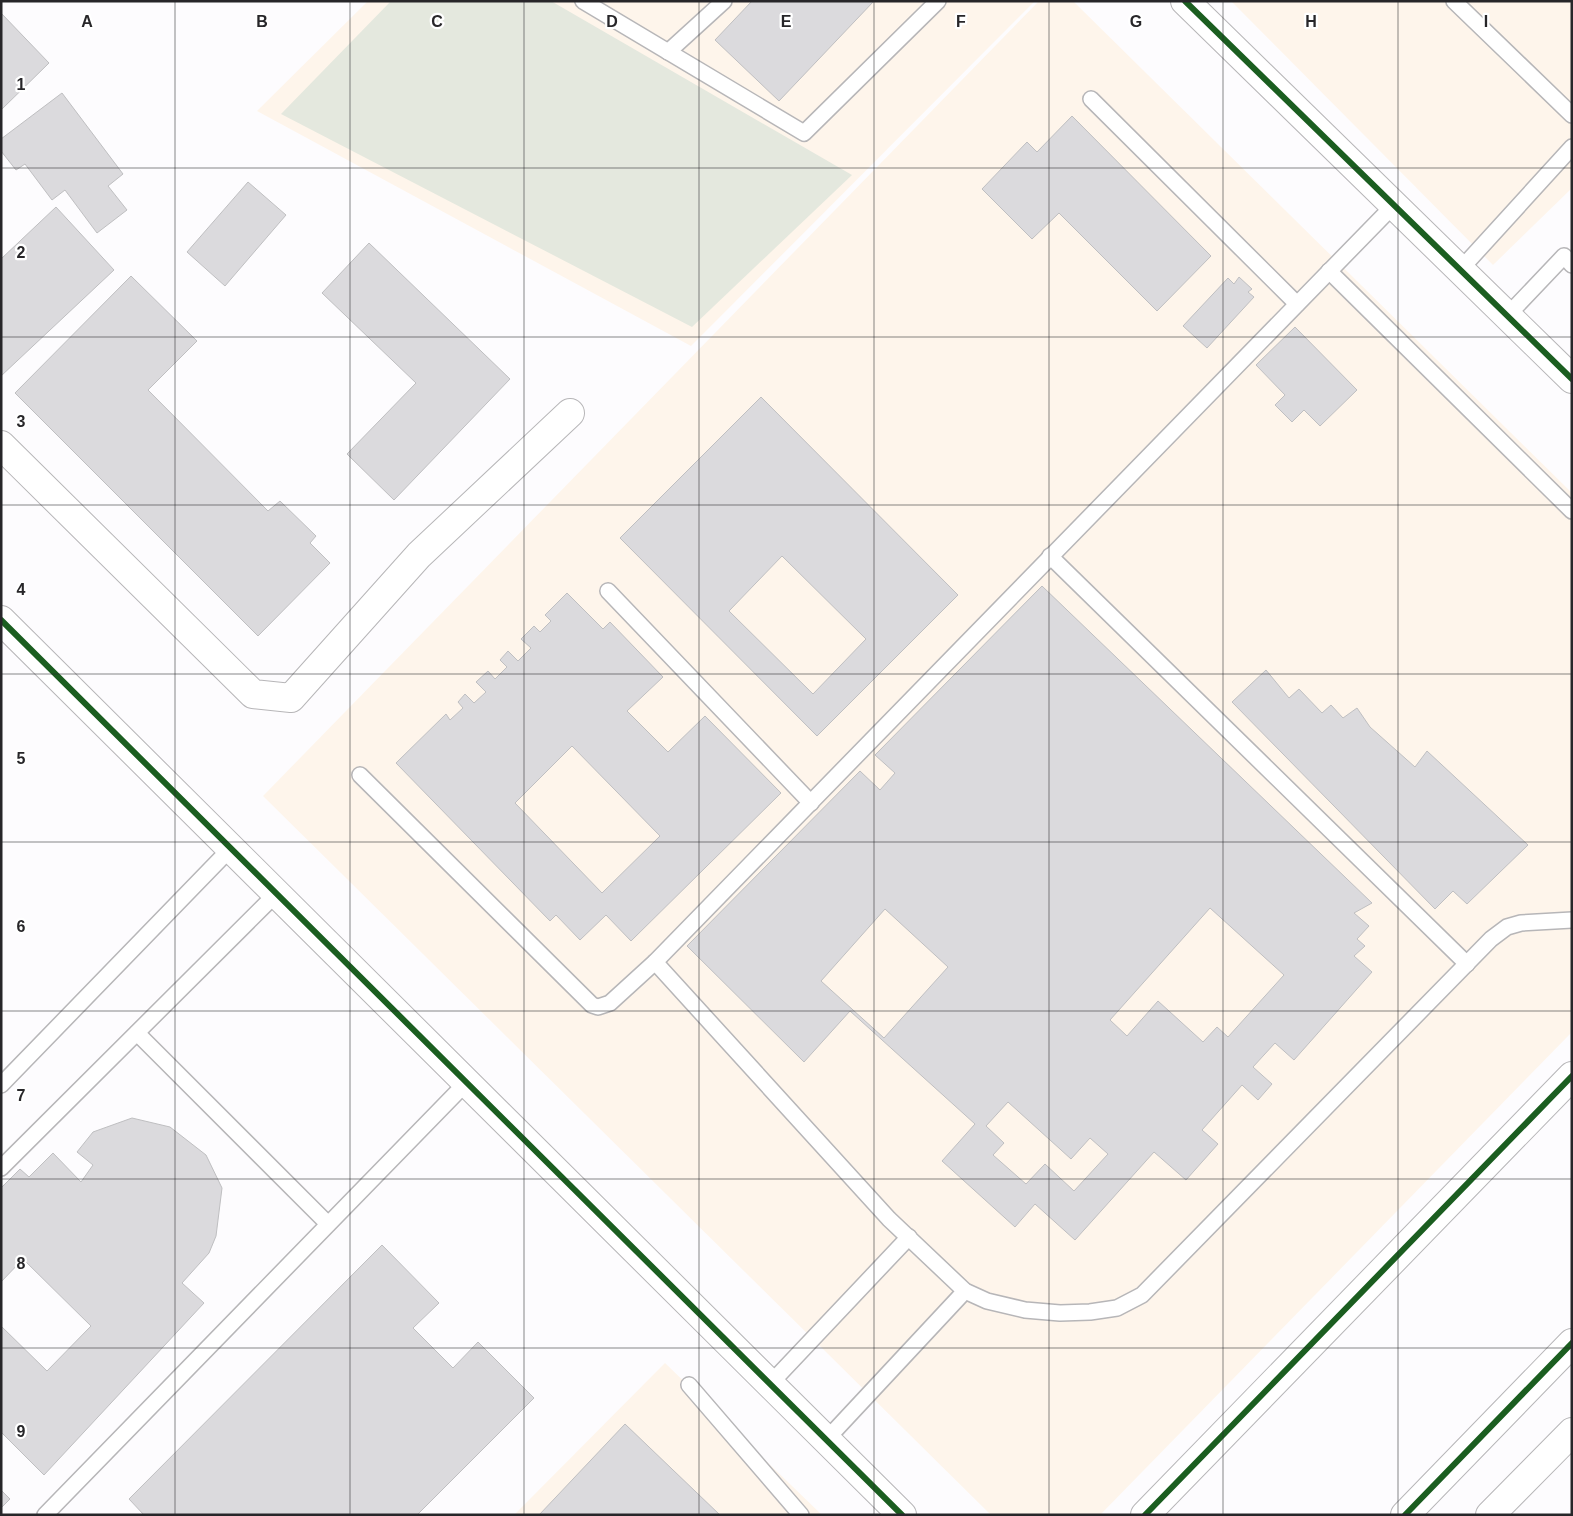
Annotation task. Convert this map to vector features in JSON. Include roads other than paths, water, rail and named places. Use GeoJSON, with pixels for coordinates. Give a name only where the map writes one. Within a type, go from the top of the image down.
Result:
{"type":"FeatureCollection","features":[{"type":"Feature","properties":{"kind":"street"},"geometry":{"type":"LineString","coordinates":[[1185,1],[1572,379]]}},
{"type":"Feature","properties":{"kind":"street"},"geometry":{"type":"LineString","coordinates":[[1,446],[253,694],[291,698],[419,555],[570,412]]}},
{"type":"Feature","properties":{"kind":"street"},"geometry":{"type":"LineString","coordinates":[[1,620],[902,1515]]}},
{"type":"Feature","properties":{"kind":"street"},"geometry":{"type":"LineString","coordinates":[[1145,1515],[1572,1076]]}},
{"type":"Feature","properties":{"kind":"street"},"geometry":{"type":"LineString","coordinates":[[1405,1515],[1572,1343]]}},
{"type":"Feature","properties":{"kind":"street"},"geometry":{"type":"LineString","coordinates":[[1490,1515],[1572,1432]]}},
{"type":"Feature","properties":{"kind":"lane"},"geometry":{"type":"LineString","coordinates":[[583,1],[804,133],[938,1]]}},
{"type":"Feature","properties":{"kind":"lane"},"geometry":{"type":"LineString","coordinates":[[668,52],[724,1]]}},
{"type":"Feature","properties":{"kind":"lane"},"geometry":{"type":"LineString","coordinates":[[1454,1],[1572,115]]}},
{"type":"Feature","properties":{"kind":"lane"},"geometry":{"type":"LineString","coordinates":[[1091,99],[1297,304]]}},
{"type":"Feature","properties":{"kind":"lane"},"geometry":{"type":"LineString","coordinates":[[1460,270],[1572,147]]}},
{"type":"Feature","properties":{"kind":"lane"},"geometry":{"type":"LineString","coordinates":[[360,775],[592,1005],[598,1007],[610,1004],[655,962],[1394,205]]}},
{"type":"Feature","properties":{"kind":"lane"},"geometry":{"type":"LineString","coordinates":[[1507,316],[1569,256]]}},
{"type":"Feature","properties":{"kind":"lane"},"geometry":{"type":"LineString","coordinates":[[1329,271],[1572,511]]}},
{"type":"Feature","properties":{"kind":"lane"},"geometry":{"type":"LineString","coordinates":[[1050,556],[1467,964]]}},
{"type":"Feature","properties":{"kind":"lane"},"geometry":{"type":"LineString","coordinates":[[608,591],[811,802]]}},
{"type":"Feature","properties":{"kind":"lane"},"geometry":{"type":"LineString","coordinates":[[1,1085],[231,848]]}},
{"type":"Feature","properties":{"kind":"lane"},"geometry":{"type":"LineString","coordinates":[[1,1168],[276,894]]}},
{"type":"Feature","properties":{"kind":"lane"},"geometry":{"type":"LineString","coordinates":[[655,962],[889,1219],[964,1291],[987,1301],[1025,1310],[1060,1314],[1117,1308],[1142,1294],[1492,939],[1507,927],[1521,923],[1572,920]]}},
{"type":"Feature","properties":{"kind":"lane"},"geometry":{"type":"LineString","coordinates":[[137,1033],[328,1224]]}},
{"type":"Feature","properties":{"kind":"lane"},"geometry":{"type":"LineString","coordinates":[[45,1515],[467,1082]]}},
{"type":"Feature","properties":{"kind":"lane"},"geometry":{"type":"LineString","coordinates":[[770,1384],[909,1237]]}},
{"type":"Feature","properties":{"kind":"lane"},"geometry":{"type":"LineString","coordinates":[[826,1440],[964,1291]]}},
{"type":"Feature","properties":{"kind":"lane"},"geometry":{"type":"LineString","coordinates":[[689,1386],[801,1515]]}}]}
